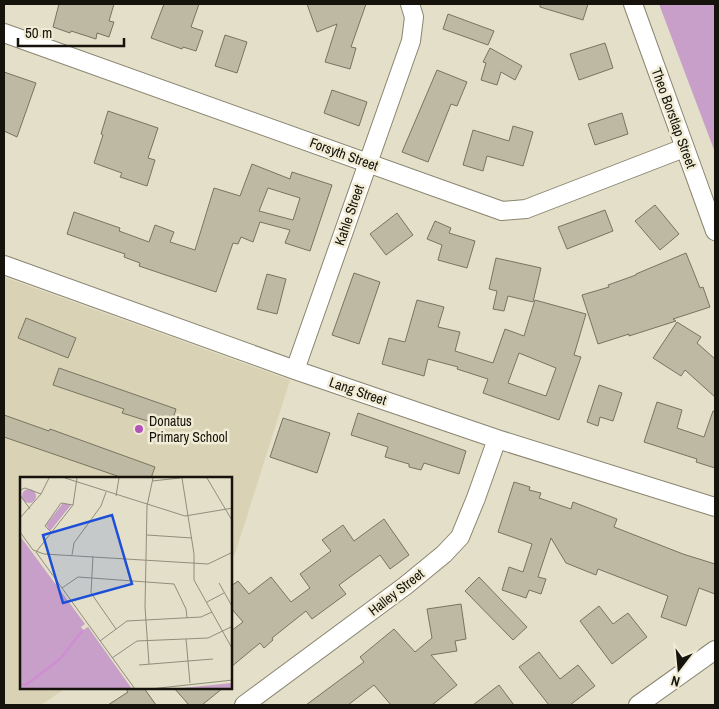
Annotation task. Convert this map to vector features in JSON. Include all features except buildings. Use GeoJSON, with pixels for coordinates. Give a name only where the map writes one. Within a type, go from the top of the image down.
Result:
{"type":"FeatureCollection","features":[{"type":"Feature","properties":{"kind":"street","name":"Kahle Street"},"geometry":{"type":"LineString","coordinates":[[295,370],[411,41],[414,17],[410,4]]}},
{"type":"Feature","properties":{"kind":"street","name":"Theo Borstlap Street"},"geometry":{"type":"LineString","coordinates":[[633,4],[715,231]]}},
{"type":"Feature","properties":{"kind":"street","name":"Forsyth Street"},"geometry":{"type":"LineString","coordinates":[[4,33],[502,211],[526,210],[684,148]]}},
{"type":"Feature","properties":{"kind":"street","name":"Lang Street"},"geometry":{"type":"LineString","coordinates":[[4,265],[295,370],[497,439],[715,507]]}},
{"type":"Feature","properties":{"kind":"street","name":"Halley Street"},"geometry":{"type":"LineString","coordinates":[[244,705],[405,586],[444,554],[460,537],[497,439]]}},
{"type":"Feature","properties":{"kind":"street"},"geometry":{"type":"LineString","coordinates":[[638,705],[715,650]]}},
{"type":"Feature","properties":{"kind":"shaded area"},"geometry":{"type":"Polygon","coordinates":[[[659,4],[715,4],[715,153],[713,147],[659,4]]]}},
{"type":"Feature","properties":{"kind":"shaded area","name":"Donatus Primary School"},"geometry":{"type":"Polygon","coordinates":[[[4,277],[290,380],[235,554],[232,558],[232,477],[20,477],[20,689],[65,689],[41,705],[4,705],[4,277]]]}},
{"type":"Feature","properties":{"kind":"place","name":"Donatus Primary School"},"geometry":{"type":"Point","coordinates":[139,429]}}]}
